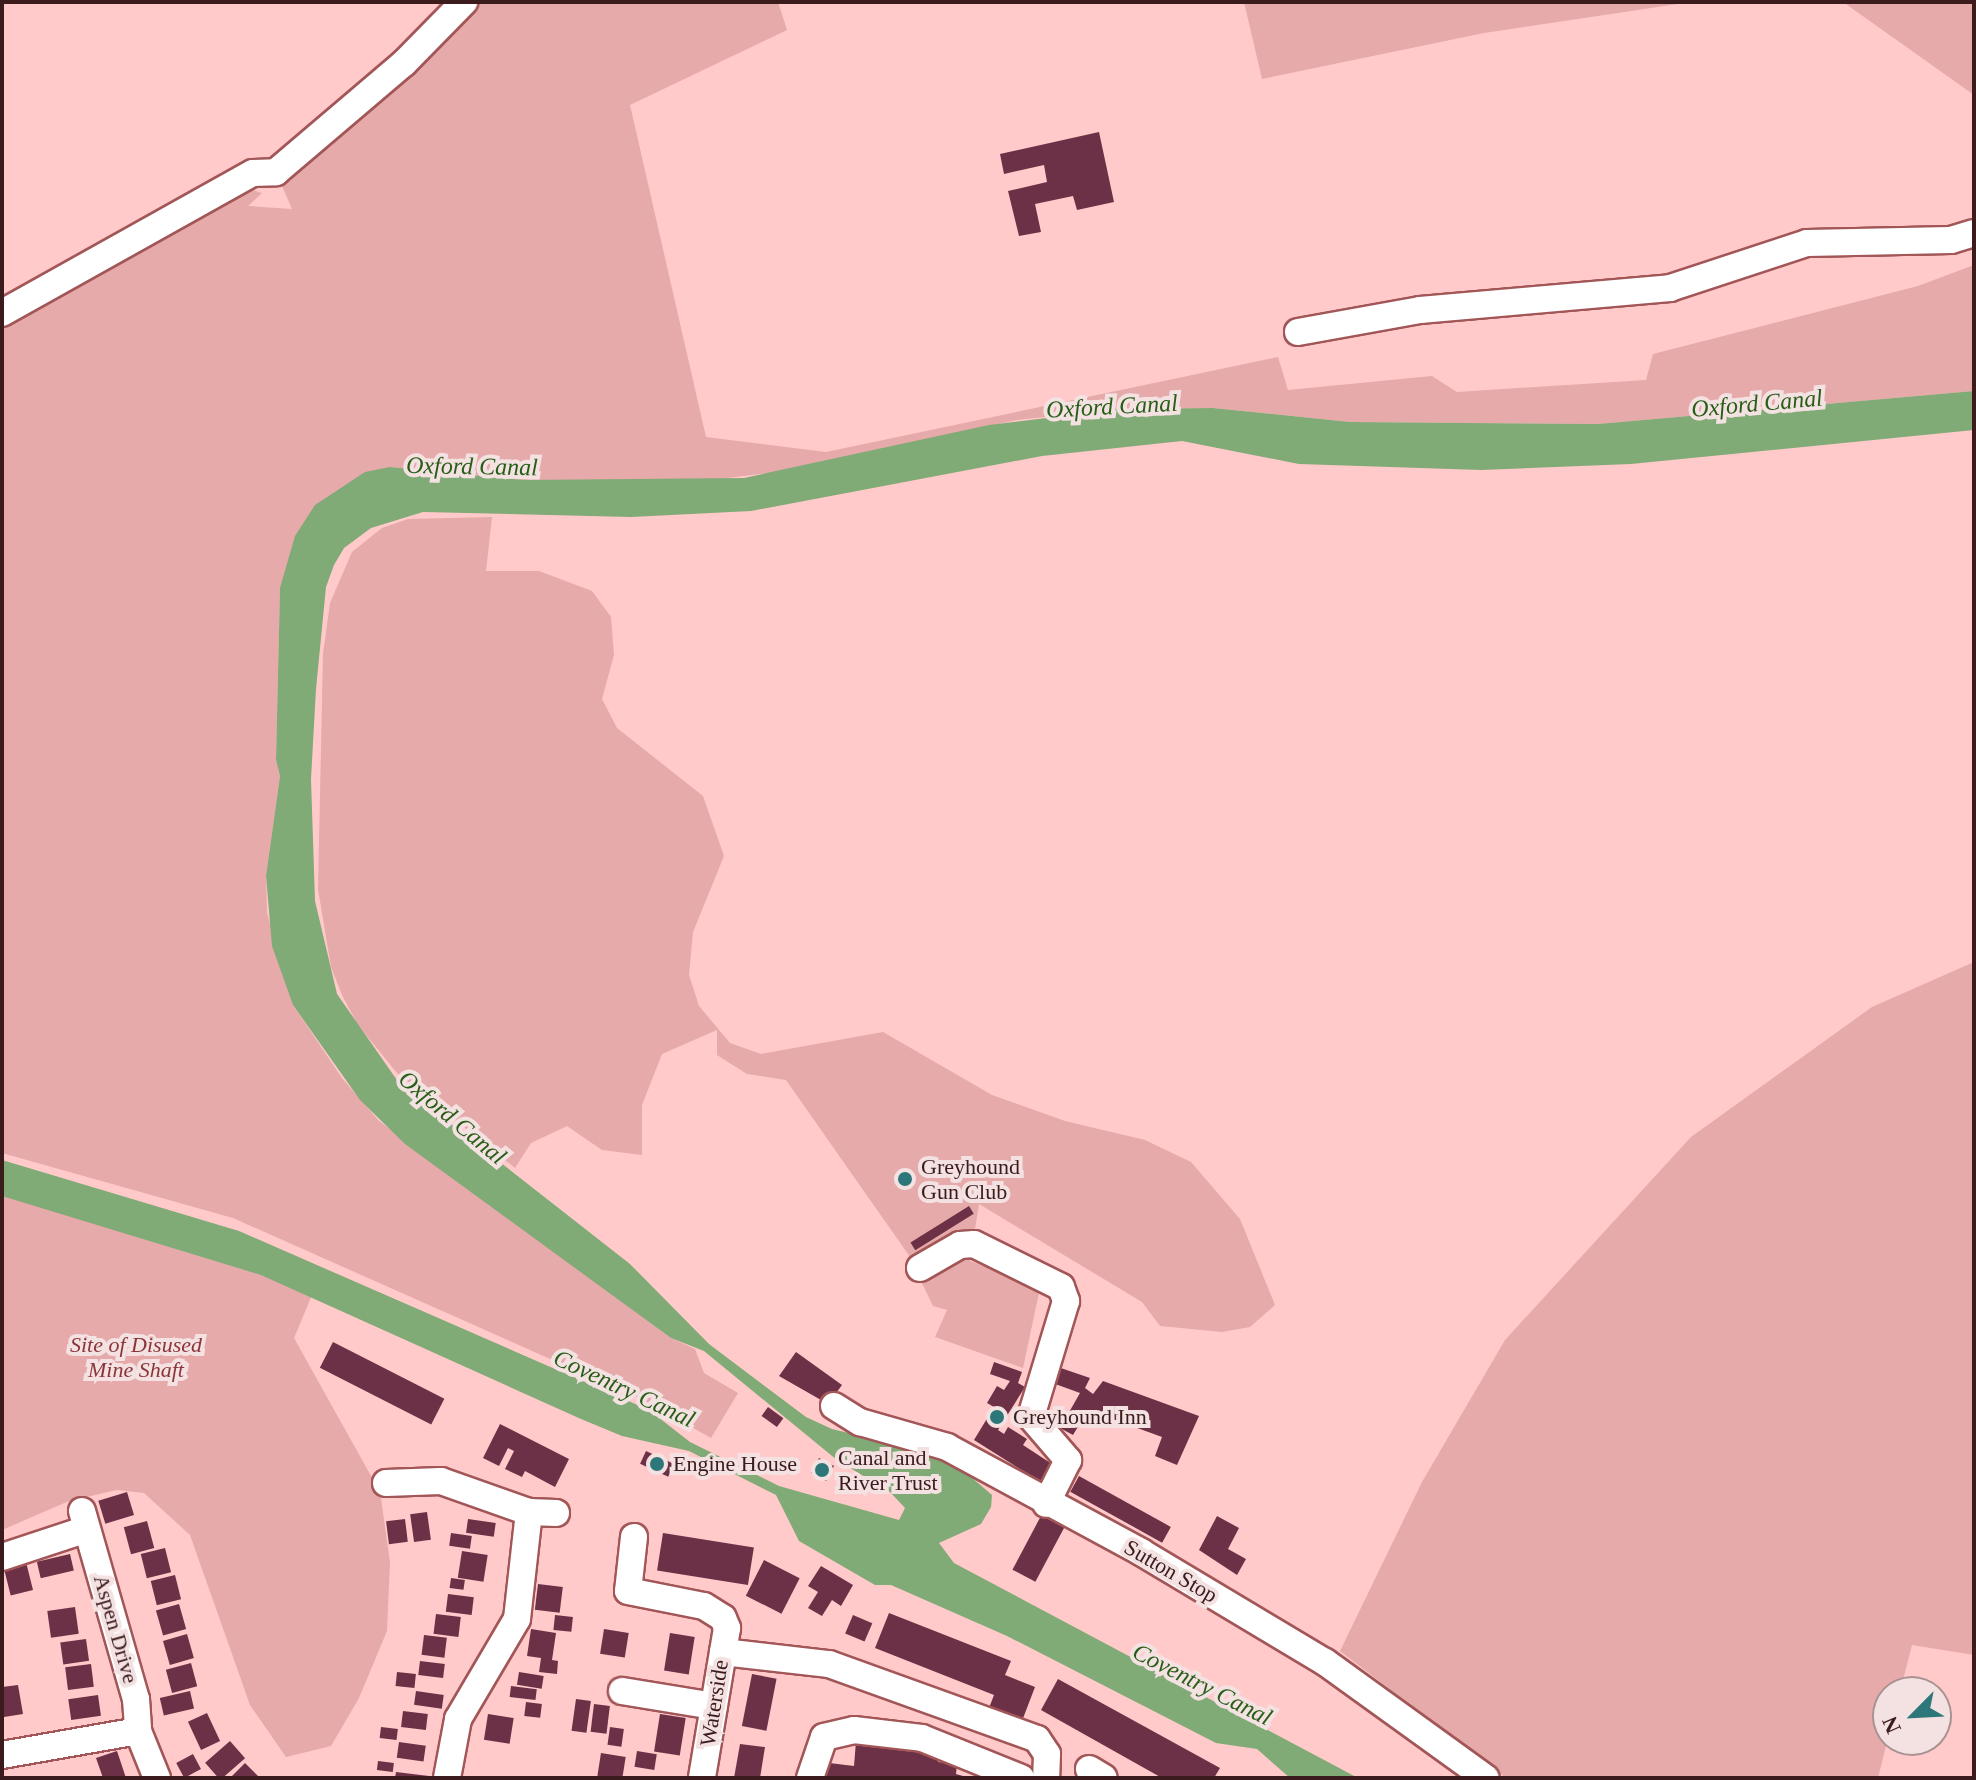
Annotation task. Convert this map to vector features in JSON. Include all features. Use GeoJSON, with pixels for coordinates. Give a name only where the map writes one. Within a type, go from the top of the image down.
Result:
{"type":"FeatureCollection","features":[{"type":"Feature","properties":{"kind":"street"},"geometry":{"type":"LineString","coordinates":[[2,313],[253,173],[276,172],[404,63],[464,2]]}},
{"type":"Feature","properties":{"kind":"street"},"geometry":{"type":"LineString","coordinates":[[1298,332],[1420,310],[1670,288],[1807,243],[1951,240],[1974,233]]}},
{"type":"Feature","properties":{"kind":"street"},"geometry":{"type":"LineString","coordinates":[[920,1268],[960,1245],[974,1244],[1061,1287],[1066,1301],[1031,1417],[1068,1460],[1046,1504]]}},
{"type":"Feature","properties":{"kind":"street","name":"Sutton Stop"},"geometry":{"type":"LineString","coordinates":[[834,1406],[860,1422],[938,1443],[1046,1504],[1141,1552],[1325,1662],[1486,1778]]}},
{"type":"Feature","properties":{"kind":"street"},"geometry":{"type":"LineString","coordinates":[[386,1483],[441,1481],[542,1512],[517,1619],[458,1719],[447,1778]]}},
{"type":"Feature","properties":{"kind":"street","name":"Aspen Drive"},"geometry":{"type":"LineString","coordinates":[[2,1557],[84,1520],[136,1699],[138,1731],[157,1778]]}},
{"type":"Feature","properties":{"kind":"street"},"geometry":{"type":"LineString","coordinates":[[634,1537],[628,1591],[704,1606],[723,1618],[725,1640],[775,1658],[829,1664],[1037,1739],[1047,1772]]}},
{"type":"Feature","properties":{"kind":"street","name":"Waterside"},"geometry":{"type":"LineString","coordinates":[[702,1778],[725,1640]]}},
{"type":"Feature","properties":{"kind":"street"},"geometry":{"type":"LineString","coordinates":[[622,1691],[714,1706]]}},
{"type":"Feature","properties":{"kind":"street"},"geometry":{"type":"LineString","coordinates":[[810,1778],[824,1737],[854,1730],[922,1738],[1021,1778]]}},
{"type":"Feature","properties":{"kind":"street"},"geometry":{"type":"LineString","coordinates":[[2,1755],[138,1731]]}},
{"type":"Feature","properties":{"kind":"green space"},"geometry":{"type":"Polygon","coordinates":[[[464,2],[778,2],[787,30],[630,105],[706,437],[826,452],[1278,357],[1288,390],[1432,376],[1457,392],[1646,380],[1653,354],[1918,286],[1974,265],[1974,391],[1598,424],[1350,422],[1213,408],[1120,409],[1017,420],[777,472],[711,480],[524,480],[390,467],[280,588],[276,760],[280,776],[266,876],[267,913],[293,1005],[342,1078],[379,1121],[671,1338],[695,1349],[704,1373],[738,1393],[711,1438],[647,1402],[233,1218],[2,1153],[2,321],[243,187],[262,193],[248,206],[292,209],[276,172],[464,2]]]}},
{"type":"Feature","properties":{"kind":"green space"},"geometry":{"type":"Polygon","coordinates":[[[1244,2],[1691,2],[1484,33],[1262,79],[1244,2]]]}},
{"type":"Feature","properties":{"kind":"green space"},"geometry":{"type":"Polygon","coordinates":[[[1843,2],[1974,2],[1974,95],[1843,2]]]}},
{"type":"Feature","properties":{"kind":"green space"},"geometry":{"type":"Polygon","coordinates":[[[492,517],[486,571],[539,571],[592,591],[611,617],[614,655],[602,699],[617,728],[703,796],[724,856],[693,932],[689,975],[699,1006],[730,1043],[761,1054],[883,1032],[992,1095],[1065,1121],[1145,1140],[1191,1162],[1240,1219],[1275,1305],[1250,1327],[1222,1332],[1160,1326],[1142,1302],[979,1204],[970,1261],[1040,1288],[1023,1368],[935,1337],[947,1310],[933,1306],[908,1254],[786,1080],[747,1074],[717,1055],[717,1030],[662,1054],[642,1105],[642,1155],[602,1150],[567,1126],[531,1143],[515,1168],[397,1073],[358,1025],[342,995],[331,967],[318,889],[323,654],[330,603],[352,552],[382,528],[408,519],[492,517]]]}},
{"type":"Feature","properties":{"kind":"green space"},"geometry":{"type":"Polygon","coordinates":[[[1974,962],[1974,1655],[1912,1645],[1904,1676],[1872,1676],[1872,1756],[1884,1756],[1878,1778],[1506,1778],[1340,1651],[1422,1482],[1505,1340],[1691,1137],[1872,1007],[1974,962]]]}},
{"type":"Feature","properties":{"kind":"green space","name":"Site of Disused Mine Shaft"},"geometry":{"type":"Polygon","coordinates":[[[2,1177],[317,1283],[294,1338],[380,1492],[390,1562],[387,1631],[359,1698],[331,1746],[286,1757],[250,1705],[190,1535],[144,1493],[117,1490],[69,1501],[2,1530],[2,1177]]]}},
{"type":"Feature","properties":{"kind":"shaded area"},"geometry":{"type":"Polygon","coordinates":[[[1974,391],[1974,430],[1631,464],[1481,470],[1299,464],[1182,441],[1042,456],[751,511],[631,517],[423,512],[371,528],[344,548],[334,565],[326,587],[316,689],[311,779],[315,901],[337,994],[399,1083],[630,1264],[709,1344],[806,1417],[832,1429],[943,1456],[992,1495],[991,1507],[981,1524],[939,1543],[954,1563],[1358,1778],[1290,1778],[1257,1749],[1216,1743],[1007,1636],[891,1585],[875,1585],[799,1541],[776,1495],[689,1451],[622,1436],[261,1275],[2,1196],[2,1160],[239,1231],[649,1410],[690,1442],[779,1486],[899,1520],[905,1508],[890,1492],[837,1460],[704,1351],[671,1338],[405,1144],[360,1100],[293,1005],[272,946],[266,876],[280,776],[276,760],[280,588],[295,536],[315,505],[365,472],[390,467],[524,480],[744,478],[989,425],[1120,409],[1213,408],[1350,422],[1598,424],[1974,391]]]}},
{"type":"Feature","properties":{"kind":"building"},"geometry":{"type":"Polygon","coordinates":[[[1099,132],[1114,202],[1077,210],[1073,196],[1035,204],[1041,232],[1019,236],[1008,191],[1047,182],[1044,165],[1004,174],[1000,154],[1099,132]]]}},
{"type":"Feature","properties":{"kind":"building"},"geometry":{"type":"Polygon","coordinates":[[[969,1206],[974,1214],[915,1250],[910,1243],[969,1206]]]}},
{"type":"Feature","properties":{"kind":"building"},"geometry":{"type":"Polygon","coordinates":[[[333,1342],[444,1399],[431,1425],[320,1368],[333,1342]]]}},
{"type":"Feature","properties":{"kind":"building"},"geometry":{"type":"Polygon","coordinates":[[[796,1352],[842,1385],[828,1404],[779,1376],[796,1352]]]}},
{"type":"Feature","properties":{"kind":"building","name":"Greyhound Inn"},"geometry":{"type":"Polygon","coordinates":[[[994,1362],[1022,1372],[1018,1383],[1025,1387],[998,1430],[1004,1434],[1008,1427],[1027,1439],[1023,1445],[1055,1466],[1044,1484],[974,1440],[994,1407],[987,1403],[997,1386],[1004,1390],[1010,1381],[990,1374],[994,1362]]]}},
{"type":"Feature","properties":{"kind":"building"},"geometry":{"type":"Polygon","coordinates":[[[1052,1365],[1090,1378],[1085,1388],[1093,1394],[1103,1381],[1199,1416],[1177,1465],[1155,1456],[1162,1437],[1088,1410],[1073,1435],[1060,1428],[1080,1393],[1047,1381],[1052,1365]]]}},
{"type":"Feature","properties":{"kind":"building"},"geometry":{"type":"Polygon","coordinates":[[[768,1407],[783,1418],[777,1427],[762,1416],[768,1407]]]}},
{"type":"Feature","properties":{"kind":"building"},"geometry":{"type":"Polygon","coordinates":[[[500,1424],[569,1459],[555,1487],[525,1471],[522,1477],[505,1469],[514,1451],[508,1448],[499,1466],[483,1458],[500,1424]]]}},
{"type":"Feature","properties":{"kind":"building","name":"Engine House"},"geometry":{"type":"Polygon","coordinates":[[[646,1451],[674,1464],[668,1477],[640,1464],[646,1451]]]}},
{"type":"Feature","properties":{"kind":"building","name":"Canal and River Trust"},"geometry":{"type":"Polygon","coordinates":[[[819,1458],[834,1466],[826,1481],[811,1473],[819,1458]]]}},
{"type":"Feature","properties":{"kind":"building"},"geometry":{"type":"Polygon","coordinates":[[[1079,1476],[1171,1527],[1162,1543],[1070,1492],[1079,1476]]]}},
{"type":"Feature","properties":{"kind":"building"},"geometry":{"type":"Polygon","coordinates":[[[127,1492],[134,1515],[105,1524],[98,1501],[127,1492]]]}},
{"type":"Feature","properties":{"kind":"building"},"geometry":{"type":"Polygon","coordinates":[[[427,1512],[431,1540],[414,1542],[410,1514],[427,1512]]]}},
{"type":"Feature","properties":{"kind":"building"},"geometry":{"type":"Polygon","coordinates":[[[1042,1514],[1065,1526],[1035,1582],[1012,1570],[1042,1514]]]}},
{"type":"Feature","properties":{"kind":"building"},"geometry":{"type":"Polygon","coordinates":[[[1217,1516],[1239,1528],[1228,1549],[1246,1559],[1237,1575],[1199,1550],[1217,1516]]]}},
{"type":"Feature","properties":{"kind":"building"},"geometry":{"type":"Polygon","coordinates":[[[405,1519],[408,1542],[389,1544],[386,1521],[405,1519]]]}},
{"type":"Feature","properties":{"kind":"building"},"geometry":{"type":"Polygon","coordinates":[[[468,1519],[496,1523],[494,1537],[466,1533],[468,1519]]]}},
{"type":"Feature","properties":{"kind":"building"},"geometry":{"type":"Polygon","coordinates":[[[147,1521],[154,1548],[131,1554],[124,1527],[147,1521]]]}},
{"type":"Feature","properties":{"kind":"building"},"geometry":{"type":"Polygon","coordinates":[[[451,1533],[472,1536],[470,1549],[449,1546],[451,1533]]]}},
{"type":"Feature","properties":{"kind":"building"},"geometry":{"type":"Polygon","coordinates":[[[663,1533],[754,1547],[748,1585],[657,1571],[663,1533]]]}},
{"type":"Feature","properties":{"kind":"building"},"geometry":{"type":"Polygon","coordinates":[[[165,1548],[171,1572],[147,1578],[141,1554],[165,1548]]]}},
{"type":"Feature","properties":{"kind":"building"},"geometry":{"type":"Polygon","coordinates":[[[462,1551],[488,1555],[483,1582],[458,1578],[462,1551]]]}},
{"type":"Feature","properties":{"kind":"building"},"geometry":{"type":"Polygon","coordinates":[[[70,1554],[74,1571],[41,1578],[37,1562],[70,1554]]]}},
{"type":"Feature","properties":{"kind":"building"},"geometry":{"type":"Polygon","coordinates":[[[25,1558],[33,1590],[11,1596],[3,1564],[25,1558]]]}},
{"type":"Feature","properties":{"kind":"building"},"geometry":{"type":"Polygon","coordinates":[[[764,1560],[800,1578],[781,1614],[746,1596],[764,1560]]]}},
{"type":"Feature","properties":{"kind":"building"},"geometry":{"type":"Polygon","coordinates":[[[821,1566],[853,1585],[841,1606],[832,1600],[822,1616],[808,1608],[818,1592],[808,1586],[821,1566]]]}},
{"type":"Feature","properties":{"kind":"building"},"geometry":{"type":"Polygon","coordinates":[[[175,1575],[181,1599],[157,1605],[151,1581],[175,1575]]]}},
{"type":"Feature","properties":{"kind":"building"},"geometry":{"type":"Polygon","coordinates":[[[451,1578],[465,1580],[463,1590],[450,1588],[451,1578]]]}},
{"type":"Feature","properties":{"kind":"building"},"geometry":{"type":"Polygon","coordinates":[[[538,1584],[563,1587],[560,1613],[535,1610],[538,1584]]]}},
{"type":"Feature","properties":{"kind":"building"},"geometry":{"type":"Polygon","coordinates":[[[448,1594],[474,1597],[472,1615],[446,1612],[448,1594]]]}},
{"type":"Feature","properties":{"kind":"building"},"geometry":{"type":"Polygon","coordinates":[[[179,1604],[186,1629],[163,1636],[156,1611],[179,1604]]]}},
{"type":"Feature","properties":{"kind":"building"},"geometry":{"type":"Polygon","coordinates":[[[75,1607],[79,1634],[51,1638],[47,1611],[75,1607]]]}},
{"type":"Feature","properties":{"kind":"building"},"geometry":{"type":"Polygon","coordinates":[[[889,1613],[1011,1661],[1005,1675],[1035,1687],[1022,1721],[989,1708],[994,1695],[875,1648],[889,1613]]]}},
{"type":"Feature","properties":{"kind":"building"},"geometry":{"type":"Polygon","coordinates":[[[436,1614],[461,1617],[458,1637],[434,1634],[436,1614]]]}},
{"type":"Feature","properties":{"kind":"building"},"geometry":{"type":"Polygon","coordinates":[[[555,1615],[573,1617],[571,1632],[553,1630],[555,1615]]]}},
{"type":"Feature","properties":{"kind":"building"},"geometry":{"type":"Polygon","coordinates":[[[853,1615],[872,1623],[865,1642],[845,1633],[853,1615]]]}},
{"type":"Feature","properties":{"kind":"building"},"geometry":{"type":"Polygon","coordinates":[[[531,1629],[556,1633],[552,1660],[558,1661],[557,1674],[539,1672],[541,1658],[527,1656],[531,1629]]]}},
{"type":"Feature","properties":{"kind":"building"},"geometry":{"type":"Polygon","coordinates":[[[604,1629],[629,1633],[625,1658],[600,1654],[604,1629]]]}},
{"type":"Feature","properties":{"kind":"building"},"geometry":{"type":"Polygon","coordinates":[[[670,1633],[695,1637],[689,1674],[664,1671],[670,1633]]]}},
{"type":"Feature","properties":{"kind":"building"},"geometry":{"type":"Polygon","coordinates":[[[187,1634],[194,1658],[170,1665],[163,1641],[187,1634]]]}},
{"type":"Feature","properties":{"kind":"building"},"geometry":{"type":"Polygon","coordinates":[[[424,1635],[447,1638],[444,1658],[422,1655],[424,1635]]]}},
{"type":"Feature","properties":{"kind":"building"},"geometry":{"type":"Polygon","coordinates":[[[86,1639],[89,1661],[63,1664],[60,1643],[86,1639]]]}},
{"type":"Feature","properties":{"kind":"building"},"geometry":{"type":"Polygon","coordinates":[[[420,1661],[445,1664],[443,1678],[418,1675],[420,1661]]]}},
{"type":"Feature","properties":{"kind":"building"},"geometry":{"type":"Polygon","coordinates":[[[191,1663],[197,1686],[172,1693],[166,1670],[191,1663]]]}},
{"type":"Feature","properties":{"kind":"building"},"geometry":{"type":"Polygon","coordinates":[[[91,1664],[94,1687],[68,1690],[65,1667],[91,1664]]]}},
{"type":"Feature","properties":{"kind":"building"},"geometry":{"type":"Polygon","coordinates":[[[397,1672],[416,1674],[414,1688],[396,1686],[397,1672]]]}},
{"type":"Feature","properties":{"kind":"building"},"geometry":{"type":"Polygon","coordinates":[[[519,1672],[544,1676],[542,1689],[517,1685],[519,1672]]]}},
{"type":"Feature","properties":{"kind":"building"},"geometry":{"type":"Polygon","coordinates":[[[752,1674],[777,1679],[766,1731],[742,1726],[752,1674]]]}},
{"type":"Feature","properties":{"kind":"building"},"geometry":{"type":"Polygon","coordinates":[[[1058,1679],[1220,1768],[1214,1778],[1162,1778],[1041,1710],[1058,1679]]]}},
{"type":"Feature","properties":{"kind":"building"},"geometry":{"type":"Polygon","coordinates":[[[18,1685],[23,1714],[4,1717],[2,1687],[18,1685]]]}},
{"type":"Feature","properties":{"kind":"building"},"geometry":{"type":"Polygon","coordinates":[[[511,1686],[537,1689],[535,1700],[510,1697],[511,1686]]]}},
{"type":"Feature","properties":{"kind":"building"},"geometry":{"type":"Polygon","coordinates":[[[190,1691],[194,1709],[164,1716],[160,1698],[190,1691]]]}},
{"type":"Feature","properties":{"kind":"building"},"geometry":{"type":"Polygon","coordinates":[[[416,1691],[444,1695],[442,1709],[414,1705],[416,1691]]]}},
{"type":"Feature","properties":{"kind":"building"},"geometry":{"type":"Polygon","coordinates":[[[98,1695],[101,1716],[71,1720],[68,1699],[98,1695]]]}},
{"type":"Feature","properties":{"kind":"building"},"geometry":{"type":"Polygon","coordinates":[[[576,1699],[591,1701],[586,1733],[572,1731],[576,1699]]]}},
{"type":"Feature","properties":{"kind":"building"},"geometry":{"type":"Polygon","coordinates":[[[526,1702],[542,1704],[540,1718],[524,1716],[526,1702]]]}},
{"type":"Feature","properties":{"kind":"building"},"geometry":{"type":"Polygon","coordinates":[[[594,1704],[610,1706],[606,1734],[591,1732],[594,1704]]]}},
{"type":"Feature","properties":{"kind":"building"},"geometry":{"type":"Polygon","coordinates":[[[403,1711],[428,1714],[426,1730],[401,1727],[403,1711]]]}},
{"type":"Feature","properties":{"kind":"building"},"geometry":{"type":"Polygon","coordinates":[[[207,1713],[220,1741],[201,1750],[188,1722],[207,1713]]]}},
{"type":"Feature","properties":{"kind":"building"},"geometry":{"type":"Polygon","coordinates":[[[488,1714],[514,1718],[510,1744],[484,1740],[488,1714]]]}},
{"type":"Feature","properties":{"kind":"building"},"geometry":{"type":"Polygon","coordinates":[[[660,1714],[686,1718],[680,1756],[654,1752],[660,1714]]]}},
{"type":"Feature","properties":{"kind":"building"},"geometry":{"type":"Polygon","coordinates":[[[381,1727],[398,1729],[397,1740],[380,1738],[381,1727]]]}},
{"type":"Feature","properties":{"kind":"building"},"geometry":{"type":"Polygon","coordinates":[[[610,1727],[624,1729],[621,1747],[607,1745],[610,1727]]]}},
{"type":"Feature","properties":{"kind":"building"},"geometry":{"type":"Polygon","coordinates":[[[230,1741],[245,1758],[222,1778],[218,1778],[205,1763],[230,1741]]]}},
{"type":"Feature","properties":{"kind":"building"},"geometry":{"type":"Polygon","coordinates":[[[856,1741],[924,1746],[939,1755],[938,1762],[957,1764],[956,1774],[970,1778],[819,1778],[821,1762],[854,1766],[856,1741]]]}},
{"type":"Feature","properties":{"kind":"building"},"geometry":{"type":"Polygon","coordinates":[[[399,1742],[426,1746],[424,1762],[397,1758],[399,1742]]]}},
{"type":"Feature","properties":{"kind":"building"},"geometry":{"type":"Polygon","coordinates":[[[740,1744],[765,1747],[760,1778],[734,1778],[740,1744]]]}},
{"type":"Feature","properties":{"kind":"building"},"geometry":{"type":"Polygon","coordinates":[[[117,1751],[126,1778],[103,1778],[96,1758],[117,1751]]]}},
{"type":"Feature","properties":{"kind":"building"},"geometry":{"type":"Polygon","coordinates":[[[637,1751],[657,1754],[654,1770],[634,1767],[637,1751]]]}},
{"type":"Feature","properties":{"kind":"building"},"geometry":{"type":"Polygon","coordinates":[[[601,1753],[626,1757],[622,1778],[597,1776],[601,1753]]]}},
{"type":"Feature","properties":{"kind":"building"},"geometry":{"type":"Polygon","coordinates":[[[193,1754],[201,1769],[184,1778],[176,1763],[193,1754]]]}},
{"type":"Feature","properties":{"kind":"building"},"geometry":{"type":"Polygon","coordinates":[[[378,1761],[394,1763],[393,1772],[377,1770],[378,1761]]]}},
{"type":"Feature","properties":{"kind":"building"},"geometry":{"type":"Polygon","coordinates":[[[245,1763],[260,1778],[230,1778],[245,1763]]]}},
{"type":"Feature","properties":{"kind":"building"},"geometry":{"type":"Polygon","coordinates":[[[396,1772],[429,1776],[429,1778],[395,1778],[396,1772]]]}},
{"type":"Feature","properties":{"kind":"place","name":"Greyhound Gun Club"},"geometry":{"type":"Point","coordinates":[905,1179]}},
{"type":"Feature","properties":{"kind":"place","name":"Greyhound Inn"},"geometry":{"type":"Point","coordinates":[997,1417]}},
{"type":"Feature","properties":{"kind":"place","name":"Engine House"},"geometry":{"type":"Point","coordinates":[657,1464]}},
{"type":"Feature","properties":{"kind":"place","name":"Canal and River Trust"},"geometry":{"type":"Point","coordinates":[822,1470]}},
{"type":"Feature","properties":{"kind":"water label","name":"Oxford Canal"},"geometry":{"type":"Point","coordinates":[1757,404]}},
{"type":"Feature","properties":{"kind":"water label","name":"Oxford Canal"},"geometry":{"type":"Point","coordinates":[1112,407]}},
{"type":"Feature","properties":{"kind":"water label","name":"Oxford Canal"},"geometry":{"type":"Point","coordinates":[472,467]}},
{"type":"Feature","properties":{"kind":"water label","name":"Oxford Canal"},"geometry":{"type":"Point","coordinates":[452,1118]}},
{"type":"Feature","properties":{"kind":"water label","name":"Coventry Canal"},"geometry":{"type":"Point","coordinates":[624,1389]}},
{"type":"Feature","properties":{"kind":"water label","name":"Coventry Canal"},"geometry":{"type":"Point","coordinates":[1202,1685]}}]}
